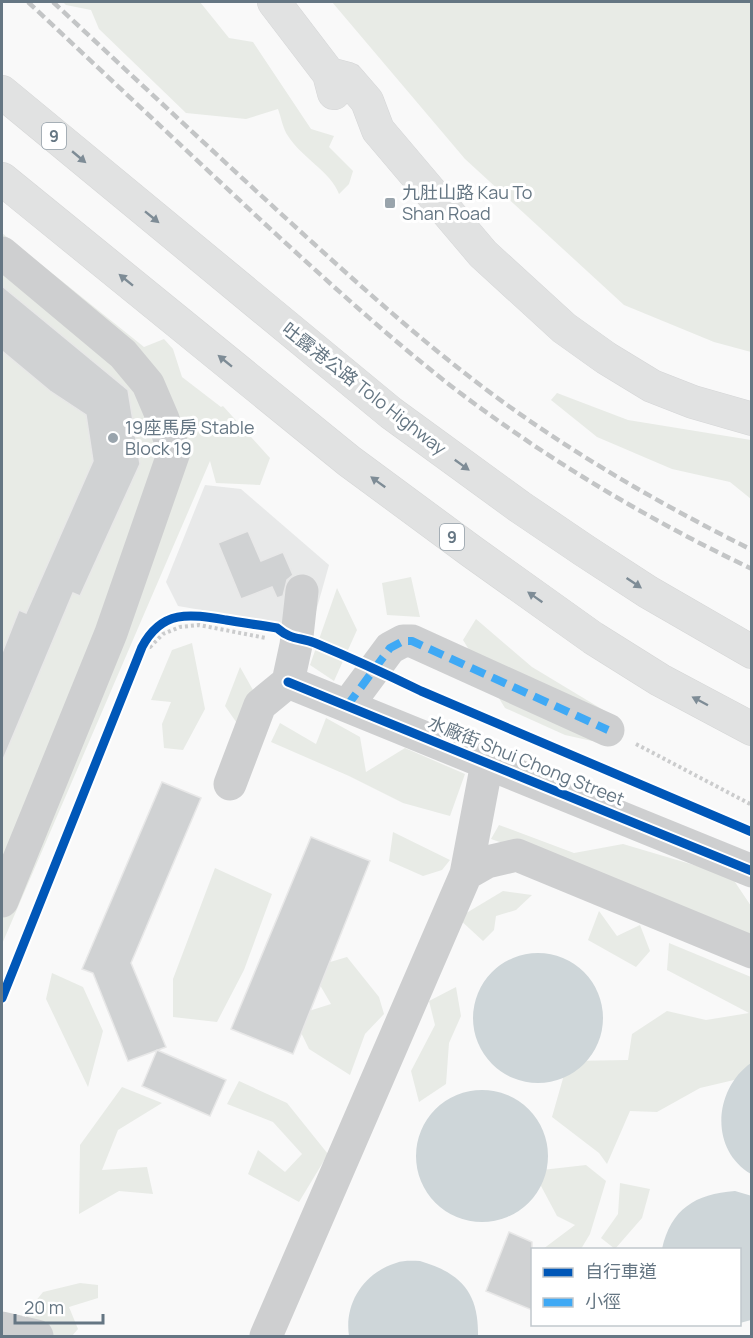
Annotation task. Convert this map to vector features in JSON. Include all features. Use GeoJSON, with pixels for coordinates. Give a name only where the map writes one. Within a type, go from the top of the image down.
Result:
{"type":"FeatureCollection","features":[{"type":"Feature","properties":{"kind":"main road"},"geometry":{"type":"LineString","coordinates":[[274,2],[329,74],[348,79],[367,101],[378,130],[483,254],[564,328],[606,358],[652,386],[693,402],[752,419]]}},
{"type":"Feature","properties":{"kind":"main road","name":"吐露港公路 Tolo Highway"},"geometry":{"type":"LineString","coordinates":[[2,92],[391,413],[520,507],[612,569],[752,652]]}},
{"type":"Feature","properties":{"kind":"main road","name":"9"},"geometry":{"type":"LineString","coordinates":[[2,179],[349,461],[471,551],[593,638],[660,680],[752,729]]}},
{"type":"Feature","properties":{"kind":"street"},"geometry":{"type":"LineString","coordinates":[[2,253],[123,354],[148,384],[174,452],[111,633],[2,901]]}},
{"type":"Feature","properties":{"kind":"street"},"geometry":{"type":"LineString","coordinates":[[231,784],[261,705],[288,682],[296,645],[302,591]]}},
{"type":"Feature","properties":{"kind":"street"},"geometry":{"type":"LineString","coordinates":[[347,706],[390,648],[396,643],[412,640],[608,730]]}},
{"type":"Feature","properties":{"kind":"street","name":"水廠街 Shui Chong Street"},"geometry":{"type":"LineString","coordinates":[[288,682],[752,870]]}},
{"type":"Feature","properties":{"kind":"street"},"geometry":{"type":"LineString","coordinates":[[266,1336],[466,874],[487,763]]}},
{"type":"Feature","properties":{"kind":"street"},"geometry":{"type":"LineString","coordinates":[[466,874],[487,862],[517,855],[752,952]]}},
{"type":"Feature","properties":{"kind":"street"},"geometry":{"type":"LineString","coordinates":[[2,1328],[37,1336]]}},
{"type":"Feature","properties":{"kind":"path"},"geometry":{"type":"LineString","coordinates":[[193,615],[226,620]]}},
{"type":"Feature","properties":{"kind":"path"},"geometry":{"type":"LineString","coordinates":[[148,637],[159,624]]}},
{"type":"Feature","properties":{"kind":"path"},"geometry":{"type":"LineString","coordinates":[[142,647],[150,647],[163,634],[180,627],[199,625],[275,640]]}},
{"type":"Feature","properties":{"kind":"path"},"geometry":{"type":"LineString","coordinates":[[608,730],[752,805]]}},
{"type":"Feature","properties":{"kind":"shaded area"},"geometry":{"type":"Polygon","coordinates":[[[63,2],[200,2],[229,38],[253,42],[311,129],[334,136],[329,147],[353,171],[349,184],[339,194],[323,172],[300,151],[288,136],[278,109],[246,119],[186,113],[99,29],[91,10],[66,5],[63,2]]]}},
{"type":"Feature","properties":{"kind":"shaded area"},"geometry":{"type":"Polygon","coordinates":[[[332,2],[751,2],[751,352],[714,342],[624,305],[465,159],[332,2]]]}},
{"type":"Feature","properties":{"kind":"shaded area"},"geometry":{"type":"Polygon","coordinates":[[[2,233],[144,347],[164,339],[173,349],[182,377],[221,407],[223,406],[270,458],[260,485],[216,483],[210,461],[2,944],[2,233]]]}},
{"type":"Feature","properties":{"kind":"shaded area"},"geometry":{"type":"Polygon","coordinates":[[[557,393],[628,420],[751,440],[751,499],[730,482],[672,469],[597,437],[551,400],[557,393]]]}},
{"type":"Feature","properties":{"kind":"shaded area"},"geometry":{"type":"Polygon","coordinates":[[[205,485],[241,489],[329,565],[311,629],[178,606],[166,582],[205,485]]]}},
{"type":"Feature","properties":{"kind":"shaded area"},"geometry":{"type":"Polygon","coordinates":[[[411,577],[420,617],[387,615],[382,583],[411,577]]]}},
{"type":"Feature","properties":{"kind":"shaded area"},"geometry":{"type":"Polygon","coordinates":[[[337,588],[357,630],[334,681],[310,665],[337,588]]]}},
{"type":"Feature","properties":{"kind":"shaded area"},"geometry":{"type":"Polygon","coordinates":[[[476,619],[532,667],[605,711],[592,741],[565,735],[505,708],[463,640],[476,619]]]}},
{"type":"Feature","properties":{"kind":"shaded area"},"geometry":{"type":"Polygon","coordinates":[[[192,643],[205,709],[183,750],[164,748],[162,724],[171,702],[151,700],[172,650],[192,643]]]}},
{"type":"Feature","properties":{"kind":"shaded area"},"geometry":{"type":"Polygon","coordinates":[[[240,667],[253,690],[241,729],[225,706],[240,667]]]}},
{"type":"Feature","properties":{"kind":"shaded area"},"geometry":{"type":"Polygon","coordinates":[[[326,718],[360,737],[366,772],[405,748],[465,774],[450,816],[403,803],[349,776],[271,742],[280,723],[316,744],[326,718]]]}},
{"type":"Feature","properties":{"kind":"shaded area"},"geometry":{"type":"Polygon","coordinates":[[[499,825],[574,853],[623,844],[731,876],[751,906],[751,959],[590,873],[491,839],[499,825]]]}},
{"type":"Feature","properties":{"kind":"shaded area"},"geometry":{"type":"Polygon","coordinates":[[[393,832],[450,860],[442,870],[423,876],[389,861],[393,832]]]}},
{"type":"Feature","properties":{"kind":"shaded area"},"geometry":{"type":"Polygon","coordinates":[[[215,868],[272,894],[244,970],[217,1022],[173,1017],[173,979],[215,868]]]}},
{"type":"Feature","properties":{"kind":"shaded area"},"geometry":{"type":"Polygon","coordinates":[[[503,891],[532,895],[516,910],[496,916],[494,930],[483,941],[458,918],[503,891]]]}},
{"type":"Feature","properties":{"kind":"shaded area"},"geometry":{"type":"Polygon","coordinates":[[[599,911],[617,936],[640,925],[650,951],[636,967],[588,940],[599,911]]]}},
{"type":"Feature","properties":{"kind":"shaded area"},"geometry":{"type":"Polygon","coordinates":[[[669,943],[751,977],[751,1076],[700,1088],[657,1112],[630,1111],[607,1164],[599,1153],[552,1117],[568,1061],[628,1060],[632,1034],[667,1011],[706,1020],[749,1013],[667,970],[669,943]]]}},
{"type":"Feature","properties":{"kind":"shaded area"},"geometry":{"type":"Polygon","coordinates":[[[538,953],[563,958],[584,972],[598,993],[603,1018],[598,1043],[584,1064],[563,1078],[538,1083],[513,1078],[492,1064],[478,1043],[473,1018],[478,993],[492,972],[513,958],[538,953]]]}},
{"type":"Feature","properties":{"kind":"shaded area"},"geometry":{"type":"Polygon","coordinates":[[[347,957],[379,997],[384,1014],[365,1034],[350,1075],[309,1049],[293,1016],[331,1004],[310,968],[347,957]]]}},
{"type":"Feature","properties":{"kind":"shaded area"},"geometry":{"type":"Polygon","coordinates":[[[52,973],[83,987],[103,1031],[88,1087],[46,999],[52,973]]]}},
{"type":"Feature","properties":{"kind":"shaded area"},"geometry":{"type":"Polygon","coordinates":[[[456,987],[461,1016],[449,1043],[446,1084],[419,1102],[411,1071],[435,1025],[429,1001],[456,987]]]}},
{"type":"Feature","properties":{"kind":"shaded area"},"geometry":{"type":"Polygon","coordinates":[[[751,1063],[751,1174],[737,1163],[728,1150],[721,1119],[729,1088],[751,1063]]]}},
{"type":"Feature","properties":{"kind":"shaded area"},"geometry":{"type":"Polygon","coordinates":[[[239,1081],[287,1103],[328,1154],[299,1202],[248,1174],[258,1150],[285,1172],[302,1154],[273,1122],[227,1104],[239,1081]]]}},
{"type":"Feature","properties":{"kind":"shaded area"},"geometry":{"type":"Polygon","coordinates":[[[122,1087],[162,1103],[118,1130],[102,1170],[147,1167],[153,1194],[119,1191],[79,1214],[80,1145],[122,1087]]]}},
{"type":"Feature","properties":{"kind":"shaded area"},"geometry":{"type":"Polygon","coordinates":[[[482,1090],[507,1095],[529,1109],[543,1131],[548,1156],[543,1181],[529,1203],[507,1217],[482,1222],[457,1217],[435,1203],[421,1181],[416,1156],[421,1131],[435,1109],[457,1095],[482,1090]]]}},
{"type":"Feature","properties":{"kind":"shaded area"},"geometry":{"type":"Polygon","coordinates":[[[586,1165],[606,1181],[590,1234],[582,1248],[544,1248],[575,1225],[557,1216],[533,1171],[586,1165]]]}},
{"type":"Feature","properties":{"kind":"shaded area"},"geometry":{"type":"Polygon","coordinates":[[[620,1183],[650,1189],[642,1218],[614,1248],[601,1238],[618,1214],[620,1183]]]}},
{"type":"Feature","properties":{"kind":"shaded area"},"geometry":{"type":"Polygon","coordinates":[[[735,1191],[752,1196],[751,1320],[741,1323],[741,1248],[662,1248],[672,1223],[687,1206],[697,1200],[735,1191]]]}},
{"type":"Feature","properties":{"kind":"shaded area"},"geometry":{"type":"Polygon","coordinates":[[[420,1261],[446,1272],[465,1287],[475,1308],[478,1336],[349,1336],[348,1324],[353,1301],[366,1282],[374,1274],[396,1263],[420,1261]]]}},
{"type":"Feature","properties":{"kind":"shaded area"},"geometry":{"type":"Polygon","coordinates":[[[80,1283],[98,1285],[98,1298],[69,1307],[78,1329],[72,1336],[2,1336],[22,1318],[43,1292],[80,1283]]]}},
{"type":"Feature","properties":{"kind":"building","name":"19座馬房 Stable Block 19"},"geometry":{"type":"Polygon","coordinates":[[[2,286],[128,390],[140,464],[80,596],[73,593],[2,762],[2,653],[19,610],[26,613],[93,461],[86,415],[50,391],[2,351],[2,286]]]}},
{"type":"Feature","properties":{"kind":"building"},"geometry":{"type":"Polygon","coordinates":[[[248,531],[261,561],[283,552],[293,575],[287,580],[283,596],[277,598],[272,587],[241,599],[218,543],[248,531]]]}},
{"type":"Feature","properties":{"kind":"building"},"geometry":{"type":"Polygon","coordinates":[[[162,782],[201,798],[131,963],[166,1047],[128,1061],[93,973],[82,969],[162,782]]]}},
{"type":"Feature","properties":{"kind":"building"},"geometry":{"type":"Polygon","coordinates":[[[311,837],[370,861],[293,1054],[231,1029],[311,837]]]}},
{"type":"Feature","properties":{"kind":"building"},"geometry":{"type":"Polygon","coordinates":[[[157,1050],[226,1080],[210,1116],[142,1086],[157,1050]]]}},
{"type":"Feature","properties":{"kind":"building"},"geometry":{"type":"Polygon","coordinates":[[[509,1232],[532,1242],[531,1310],[486,1291],[509,1232]]]}},
{"type":"Feature","properties":{"kind":"railway"},"geometry":{"type":"LineString","coordinates":[[28,2],[311,266],[451,386],[559,462],[635,508],[752,569]]}},
{"type":"Feature","properties":{"kind":"railway"},"geometry":{"type":"LineString","coordinates":[[53,2],[336,264],[459,368],[510,407],[598,465],[659,501],[752,550]]}},
{"type":"Feature","properties":{"kind":"marked path"},"geometry":{"type":"LineString","coordinates":[[347,706],[390,648],[403,641],[412,641],[608,730]]}},
{"type":"Feature","properties":{"kind":"cycle path"},"geometry":{"type":"LineString","coordinates":[[2,998],[142,647],[158,626],[178,617],[200,616],[277,628],[291,636],[309,641],[368,666],[421,691],[752,832]]}},
{"type":"Feature","properties":{"kind":"cycle path"},"geometry":{"type":"LineString","coordinates":[[288,682],[752,871]]}},
{"type":"Feature","properties":{"kind":"place","name":"九肚山路 Kau To Shan Road"},"geometry":{"type":"Point","coordinates":[390,203]}},
{"type":"Feature","properties":{"kind":"place","name":"19座馬房 Stable Block 19"},"geometry":{"type":"Point","coordinates":[113,438]}}]}
